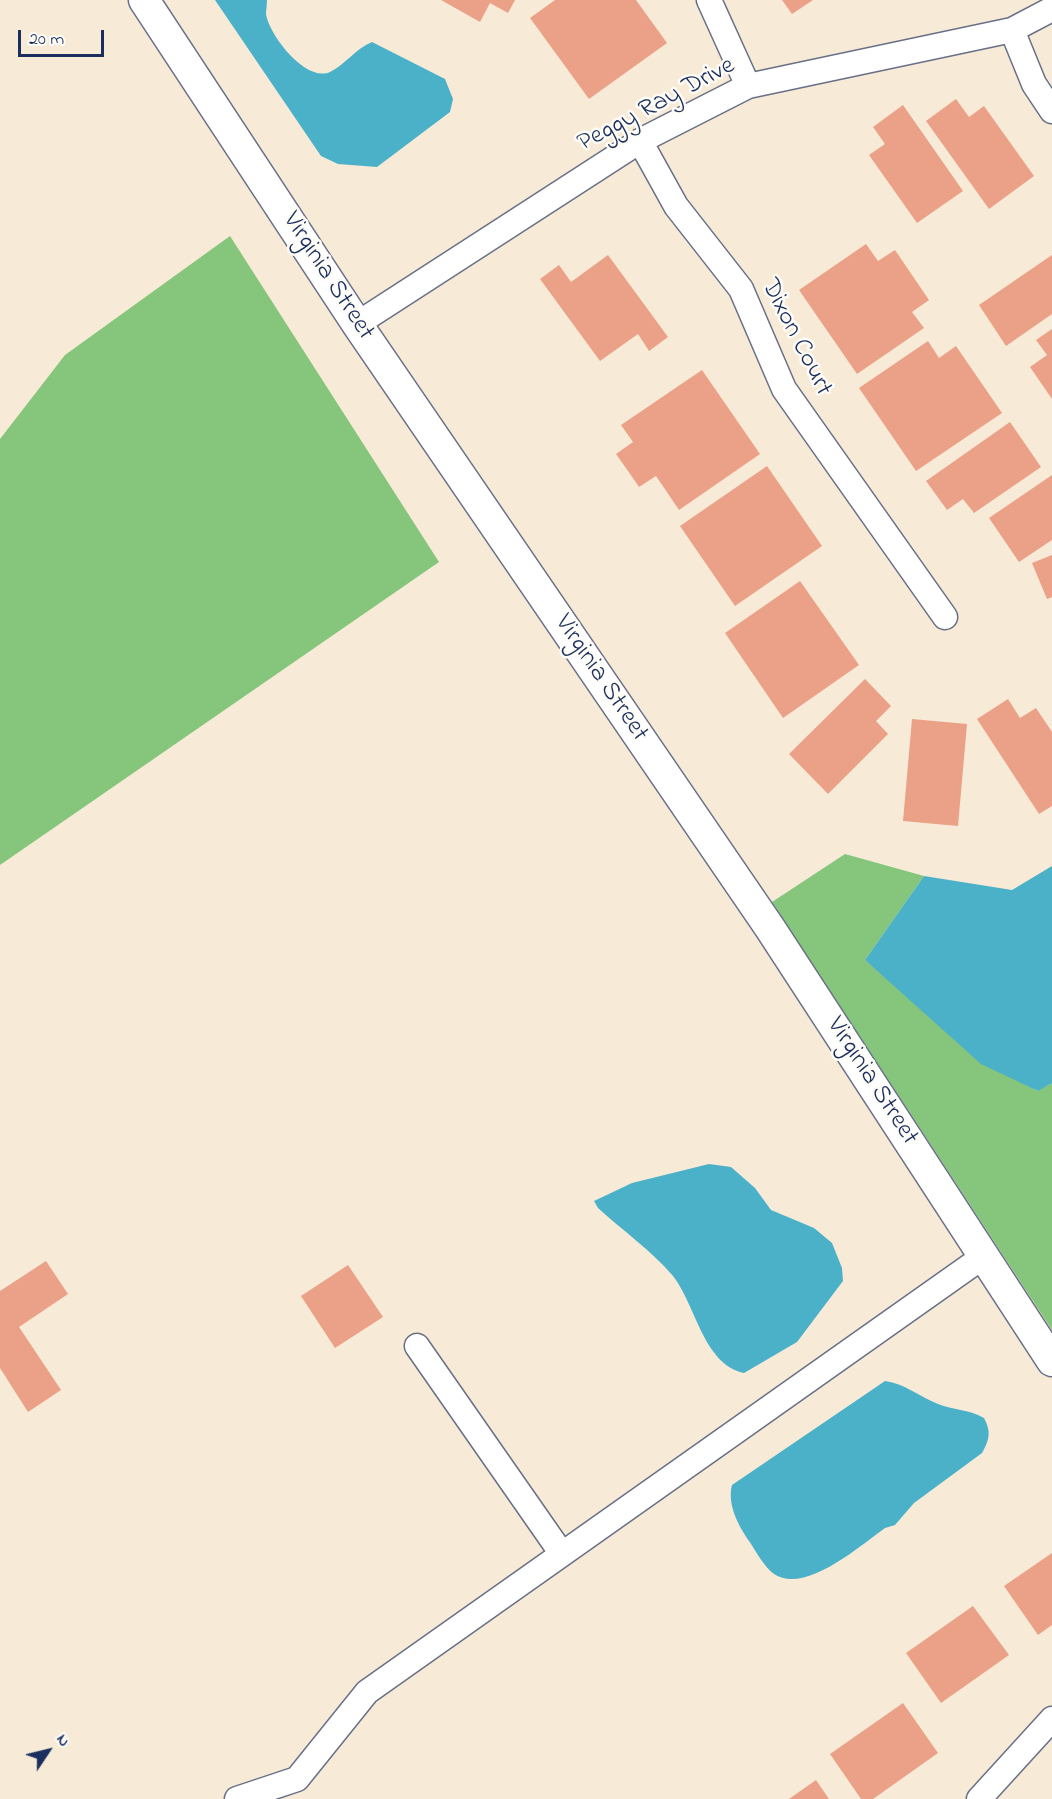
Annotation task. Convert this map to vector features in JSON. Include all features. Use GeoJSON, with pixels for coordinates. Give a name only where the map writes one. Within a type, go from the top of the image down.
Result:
{"type":"FeatureCollection","features":[{"type":"Feature","properties":{"kind":"street","name":"Virginia Street"},"geometry":{"type":"LineString","coordinates":[[144,0],[357,324],[771,928],[1052,1361]]}},
{"type":"Feature","properties":{"kind":"street"},"geometry":{"type":"LineString","coordinates":[[710,0],[748,86]]}},
{"type":"Feature","properties":{"kind":"street","name":"Peggy Ray Drive"},"geometry":{"type":"LineString","coordinates":[[357,324],[640,141],[748,86],[1012,30],[1052,9]]}},
{"type":"Feature","properties":{"kind":"street"},"geometry":{"type":"LineString","coordinates":[[1012,30],[1034,84],[1052,111]]}},
{"type":"Feature","properties":{"kind":"street","name":"Dixon Court"},"geometry":{"type":"LineString","coordinates":[[640,141],[676,206],[741,289],[784,389],[945,617]]}},
{"type":"Feature","properties":{"kind":"street"},"geometry":{"type":"LineString","coordinates":[[237,1799],[297,1779],[367,1692],[984,1256]]}},
{"type":"Feature","properties":{"kind":"street"},"geometry":{"type":"LineString","coordinates":[[417,1346],[562,1554]]}},
{"type":"Feature","properties":{"kind":"street"},"geometry":{"type":"LineString","coordinates":[[979,1799],[1052,1719]]}},
{"type":"Feature","properties":{"kind":"green space"},"geometry":{"type":"Polygon","coordinates":[[[230,236],[439,562],[0,865],[0,439],[65,355],[230,236]]]}},
{"type":"Feature","properties":{"kind":"green space"},"geometry":{"type":"Polygon","coordinates":[[[845,854],[924,876],[865,960],[905,994],[1037,1091],[1052,1083],[1052,1330],[772,902],[845,854]]]}},
{"type":"Feature","properties":{"kind":"water"},"geometry":{"type":"Polygon","coordinates":[[[215,0],[267,0],[266,14],[281,44],[300,64],[320,74],[336,69],[372,42],[445,79],[453,99],[450,112],[377,167],[338,164],[321,156],[215,0]]]}},
{"type":"Feature","properties":{"kind":"water"},"geometry":{"type":"Polygon","coordinates":[[[1052,866],[1052,1083],[1038,1091],[981,1064],[865,960],[924,876],[1012,890],[1052,866]]]}},
{"type":"Feature","properties":{"kind":"water"},"geometry":{"type":"Polygon","coordinates":[[[709,1164],[731,1167],[755,1188],[771,1210],[814,1228],[832,1243],[842,1268],[843,1281],[797,1342],[744,1373],[730,1367],[710,1346],[673,1276],[646,1249],[598,1208],[594,1201],[632,1183],[709,1164]]]}},
{"type":"Feature","properties":{"kind":"water"},"geometry":{"type":"Polygon","coordinates":[[[885,1381],[906,1387],[938,1404],[984,1418],[989,1435],[982,1453],[914,1503],[895,1525],[885,1528],[848,1556],[816,1573],[801,1578],[787,1579],[774,1574],[760,1559],[737,1521],[731,1500],[732,1485],[885,1381]]]}},
{"type":"Feature","properties":{"kind":"building"},"geometry":{"type":"Polygon","coordinates":[[[441,0],[515,0],[508,13],[490,3],[480,22],[441,0]]]}},
{"type":"Feature","properties":{"kind":"building"},"geometry":{"type":"Polygon","coordinates":[[[555,0],[636,0],[667,43],[589,99],[530,18],[555,0]]]}},
{"type":"Feature","properties":{"kind":"building"},"geometry":{"type":"Polygon","coordinates":[[[782,0],[813,0],[792,14],[782,0]]]}},
{"type":"Feature","properties":{"kind":"building"},"geometry":{"type":"Polygon","coordinates":[[[956,99],[969,117],[984,106],[1034,176],[989,209],[926,121],[956,99]]]}},
{"type":"Feature","properties":{"kind":"building"},"geometry":{"type":"Polygon","coordinates":[[[903,105],[963,191],[917,223],[869,155],[885,144],[873,127],[903,105]]]}},
{"type":"Feature","properties":{"kind":"building"},"geometry":{"type":"Polygon","coordinates":[[[866,244],[878,261],[895,250],[929,300],[912,312],[924,328],[857,374],[799,290],[866,244]]]}},
{"type":"Feature","properties":{"kind":"building"},"geometry":{"type":"Polygon","coordinates":[[[608,255],[668,337],[649,351],[638,334],[600,361],[540,279],[559,265],[571,282],[608,255]]]}},
{"type":"Feature","properties":{"kind":"building"},"geometry":{"type":"Polygon","coordinates":[[[1052,255],[1052,314],[1006,346],[979,305],[1052,255]]]}},
{"type":"Feature","properties":{"kind":"building"},"geometry":{"type":"Polygon","coordinates":[[[1052,329],[1052,399],[1030,367],[1047,355],[1036,340],[1052,329]]]}},
{"type":"Feature","properties":{"kind":"building"},"geometry":{"type":"Polygon","coordinates":[[[928,341],[939,358],[956,346],[1002,413],[916,471],[859,388],[928,341]]]}},
{"type":"Feature","properties":{"kind":"building"},"geometry":{"type":"Polygon","coordinates":[[[702,370],[760,454],[679,510],[656,476],[639,487],[616,454],[633,442],[621,425],[702,370]]]}},
{"type":"Feature","properties":{"kind":"building"},"geometry":{"type":"Polygon","coordinates":[[[1010,422],[1041,467],[974,513],[963,499],[947,510],[926,481],[1010,422]]]}},
{"type":"Feature","properties":{"kind":"building"},"geometry":{"type":"Polygon","coordinates":[[[767,466],[822,546],[735,606],[680,526],[767,466]]]}},
{"type":"Feature","properties":{"kind":"building"},"geometry":{"type":"Polygon","coordinates":[[[1052,475],[1052,540],[1019,562],[989,518],[1052,475]]]}},
{"type":"Feature","properties":{"kind":"building"},"geometry":{"type":"Polygon","coordinates":[[[1052,555],[1052,597],[1047,599],[1032,563],[1052,555]]]}},
{"type":"Feature","properties":{"kind":"building"},"geometry":{"type":"Polygon","coordinates":[[[800,581],[859,665],[783,718],[725,633],[800,581]]]}},
{"type":"Feature","properties":{"kind":"building"},"geometry":{"type":"Polygon","coordinates":[[[865,679],[891,706],[876,721],[888,734],[828,794],[789,754],[865,679]]]}},
{"type":"Feature","properties":{"kind":"building"},"geometry":{"type":"Polygon","coordinates":[[[1008,699],[1020,718],[1036,708],[1052,732],[1052,806],[1039,814],[977,719],[1008,699]]]}},
{"type":"Feature","properties":{"kind":"building"},"geometry":{"type":"Polygon","coordinates":[[[912,719],[967,724],[958,826],[903,821],[912,719]]]}},
{"type":"Feature","properties":{"kind":"building"},"geometry":{"type":"Polygon","coordinates":[[[46,1261],[68,1294],[19,1327],[61,1390],[28,1412],[0,1368],[0,1291],[46,1261]]]}},
{"type":"Feature","properties":{"kind":"building"},"geometry":{"type":"Polygon","coordinates":[[[348,1265],[383,1317],[335,1348],[301,1296],[348,1265]]]}},
{"type":"Feature","properties":{"kind":"building"},"geometry":{"type":"Polygon","coordinates":[[[1052,1553],[1052,1625],[1038,1635],[1004,1586],[1052,1553]]]}},
{"type":"Feature","properties":{"kind":"building"},"geometry":{"type":"Polygon","coordinates":[[[973,1606],[1009,1655],[941,1703],[906,1653],[973,1606]]]}},
{"type":"Feature","properties":{"kind":"building"},"geometry":{"type":"Polygon","coordinates":[[[903,1703],[938,1753],[873,1799],[861,1799],[830,1754],[903,1703]]]}},
{"type":"Feature","properties":{"kind":"building"},"geometry":{"type":"Polygon","coordinates":[[[816,1780],[829,1799],[789,1799],[816,1780]]]}}]}
